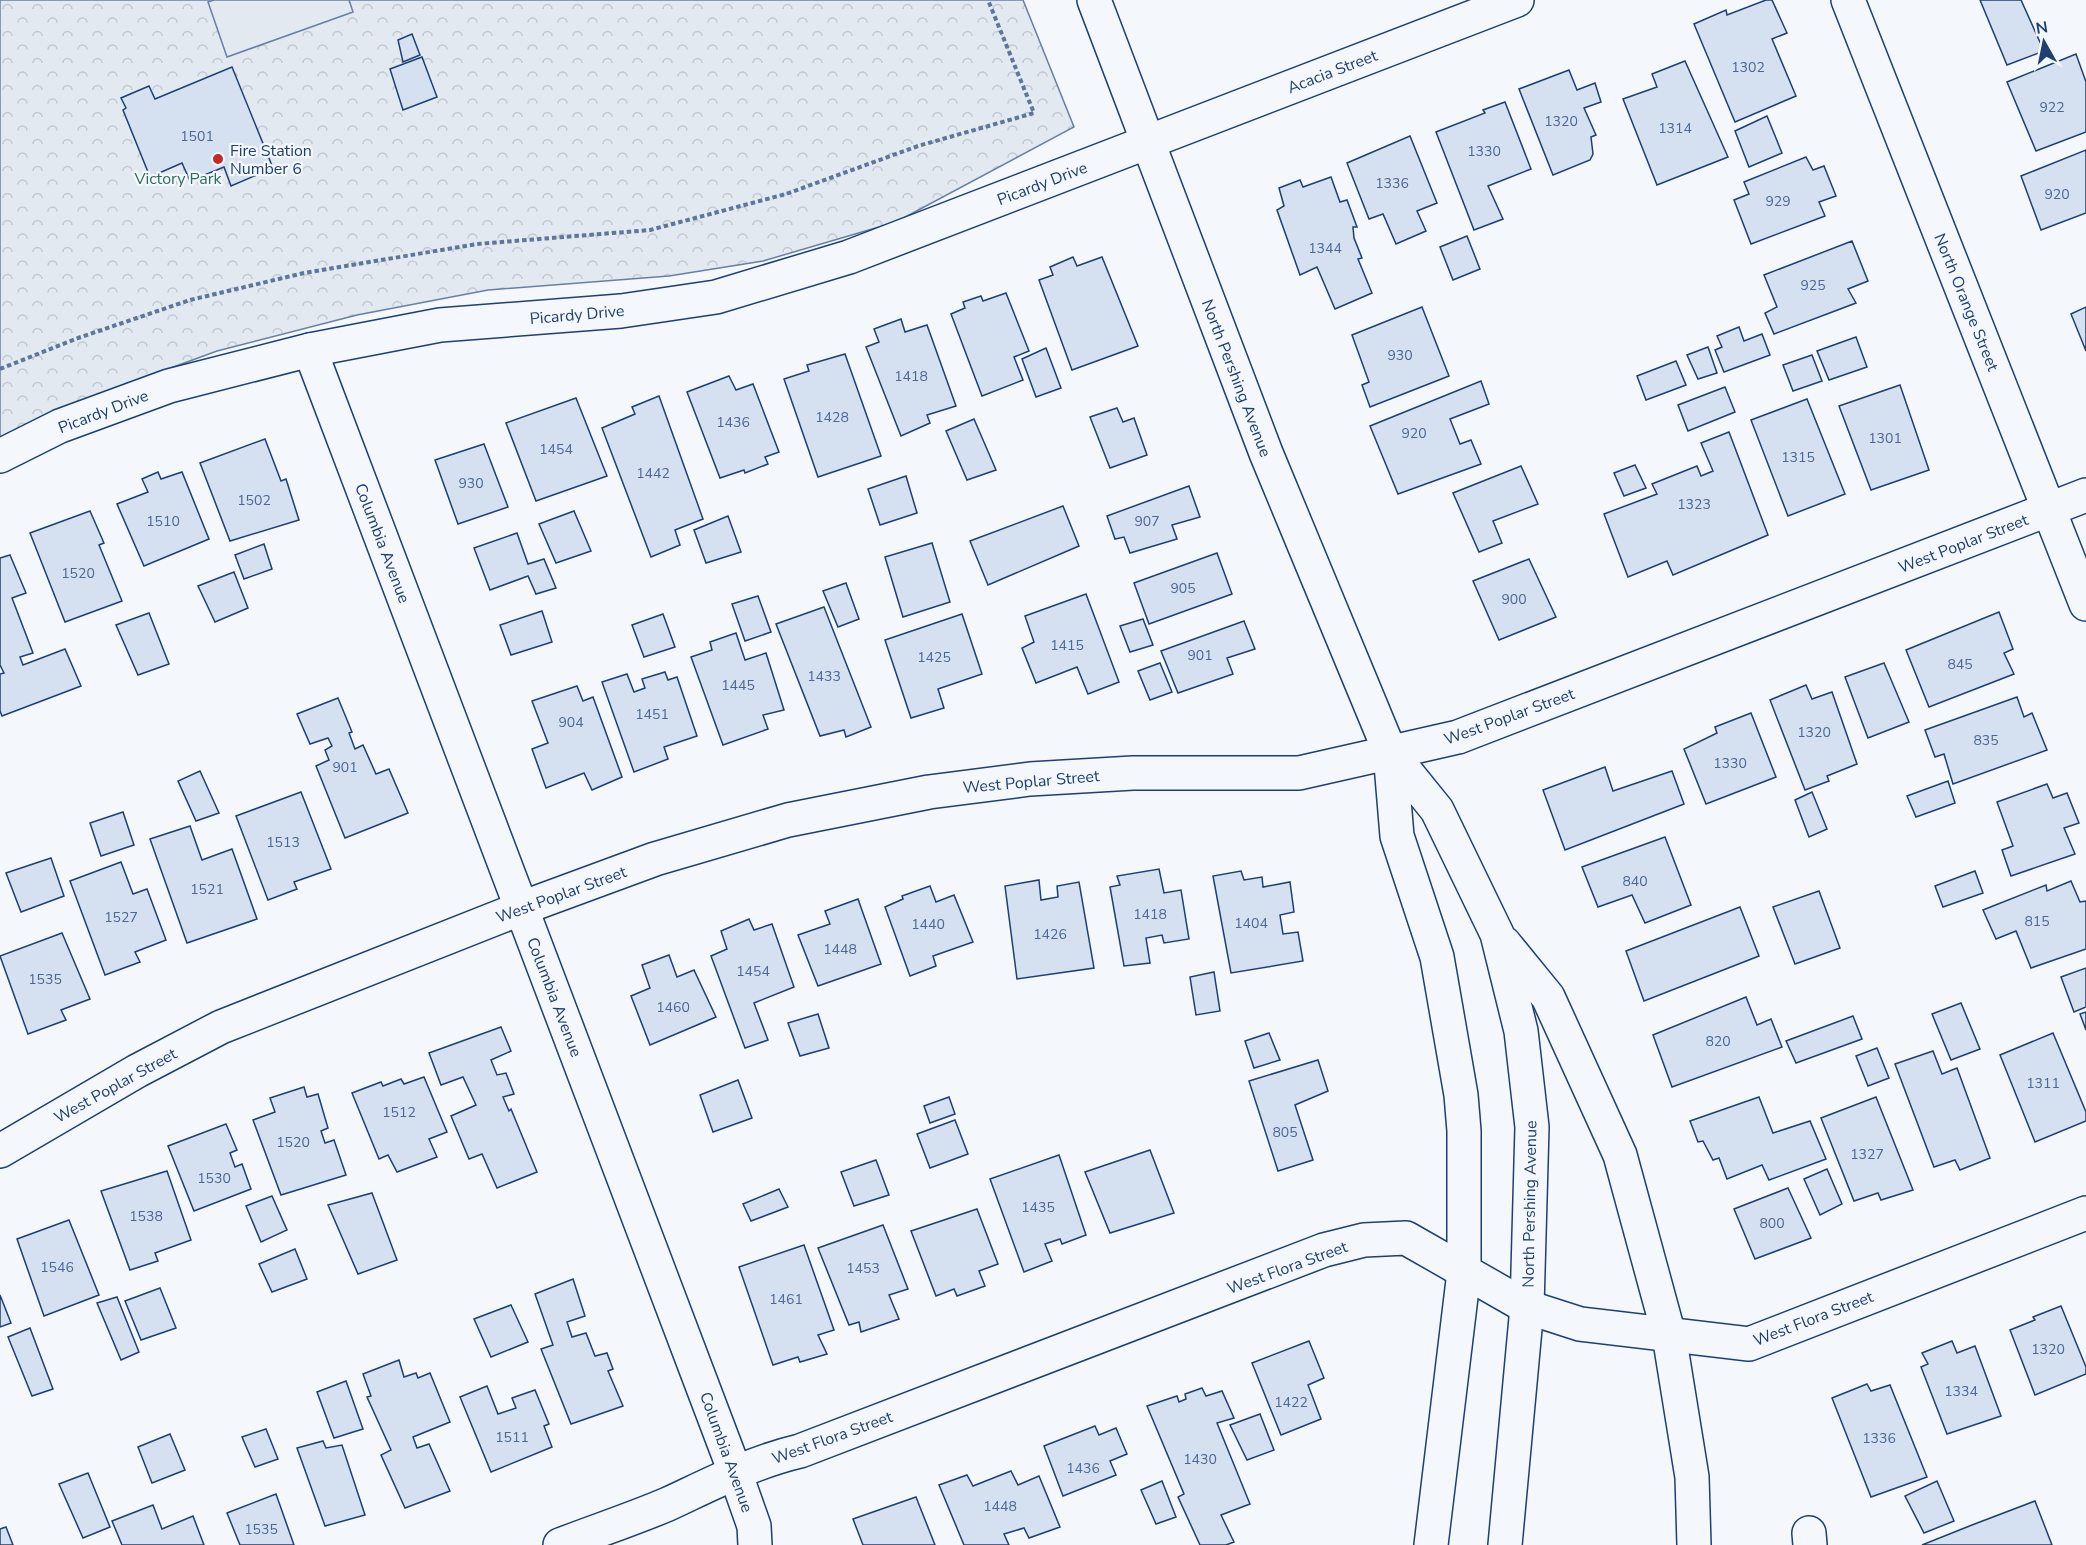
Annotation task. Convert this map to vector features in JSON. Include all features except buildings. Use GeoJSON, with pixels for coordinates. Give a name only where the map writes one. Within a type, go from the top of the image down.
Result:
{"type":"FeatureCollection","features":[{"type":"Feature","properties":{"kind":"main road","name":"North Pershing Avenue"},"geometry":{"type":"LineString","coordinates":[[1094,0],[1266,453],[1390,752],[1437,810],[1497,934],[1521,1031],[1532,1127],[1527,1307],[1505,1545]]}},
{"type":"Feature","properties":{"kind":"main road","name":"Acacia Street"},"geometry":{"type":"LineString","coordinates":[[1147,143],[1517,0]]}},
{"type":"Feature","properties":{"kind":"main road","name":"North Orange Street"},"geometry":{"type":"LineString","coordinates":[[1848,0],[2086,604]]}},
{"type":"Feature","properties":{"kind":"main road","name":"Picardy Drive"},"geometry":{"type":"LineString","coordinates":[[0,456],[60,426],[169,386],[310,350],[440,325],[621,311],[716,297],[849,257],[1147,143]]}},
{"type":"Feature","properties":{"kind":"main road","name":"Columbia Avenue"},"geometry":{"type":"LineString","coordinates":[[310,350],[735,1472],[754,1526],[755,1545]]}},
{"type":"Feature","properties":{"kind":"main road","name":"West Poplar Street"},"geometry":{"type":"LineString","coordinates":[[0,1150],[137,1071],[221,1027],[522,908],[655,859],[777,824],[929,792],[1030,779],[1133,773],[1299,773],[1458,737],[2086,495]]}},
{"type":"Feature","properties":{"kind":"main road","name":"North Pershing Avenue"},"geometry":{"type":"LineString","coordinates":[[1390,752],[1397,836],[1437,957],[1461,1095],[1464,1131],[1464,1272],[1431,1545]]}},
{"type":"Feature","properties":{"kind":"main road"},"geometry":{"type":"LineString","coordinates":[[1497,934],[1548,997],[1620,1155],[1669,1335],[1692,1477],[1694,1545]]}},
{"type":"Feature","properties":{"kind":"main road","name":"West Flora Street"},"geometry":{"type":"LineString","coordinates":[[560,1545],[666,1504],[776,1456],[800,1451],[1324,1250],[1364,1240],[1406,1238],[1527,1307],[1580,1324],[1749,1344],[2086,1213]]}},
{"type":"Feature","properties":{"kind":"path"},"geometry":{"type":"LineString","coordinates":[[0,369],[78,338],[190,300],[304,273],[477,244],[650,230],[786,194],[918,146],[1034,113],[988,0]]}},
{"type":"Feature","properties":{"kind":"green space","name":"Victory Park"},"geometry":{"type":"Polygon","coordinates":[[[0,0],[1023,0],[1074,127],[896,222],[763,261],[669,276],[488,290],[357,315],[217,351],[108,391],[0,444],[0,0]]]}},
{"type":"Feature","properties":{"kind":"green space"},"geometry":{"type":"Polygon","coordinates":[[[214,0],[349,0],[353,12],[227,57],[208,2],[214,0]]]}},
{"type":"Feature","properties":{"kind":"place","name":"Fire Station Number 6"},"geometry":{"type":"Point","coordinates":[218,159]}}]}
